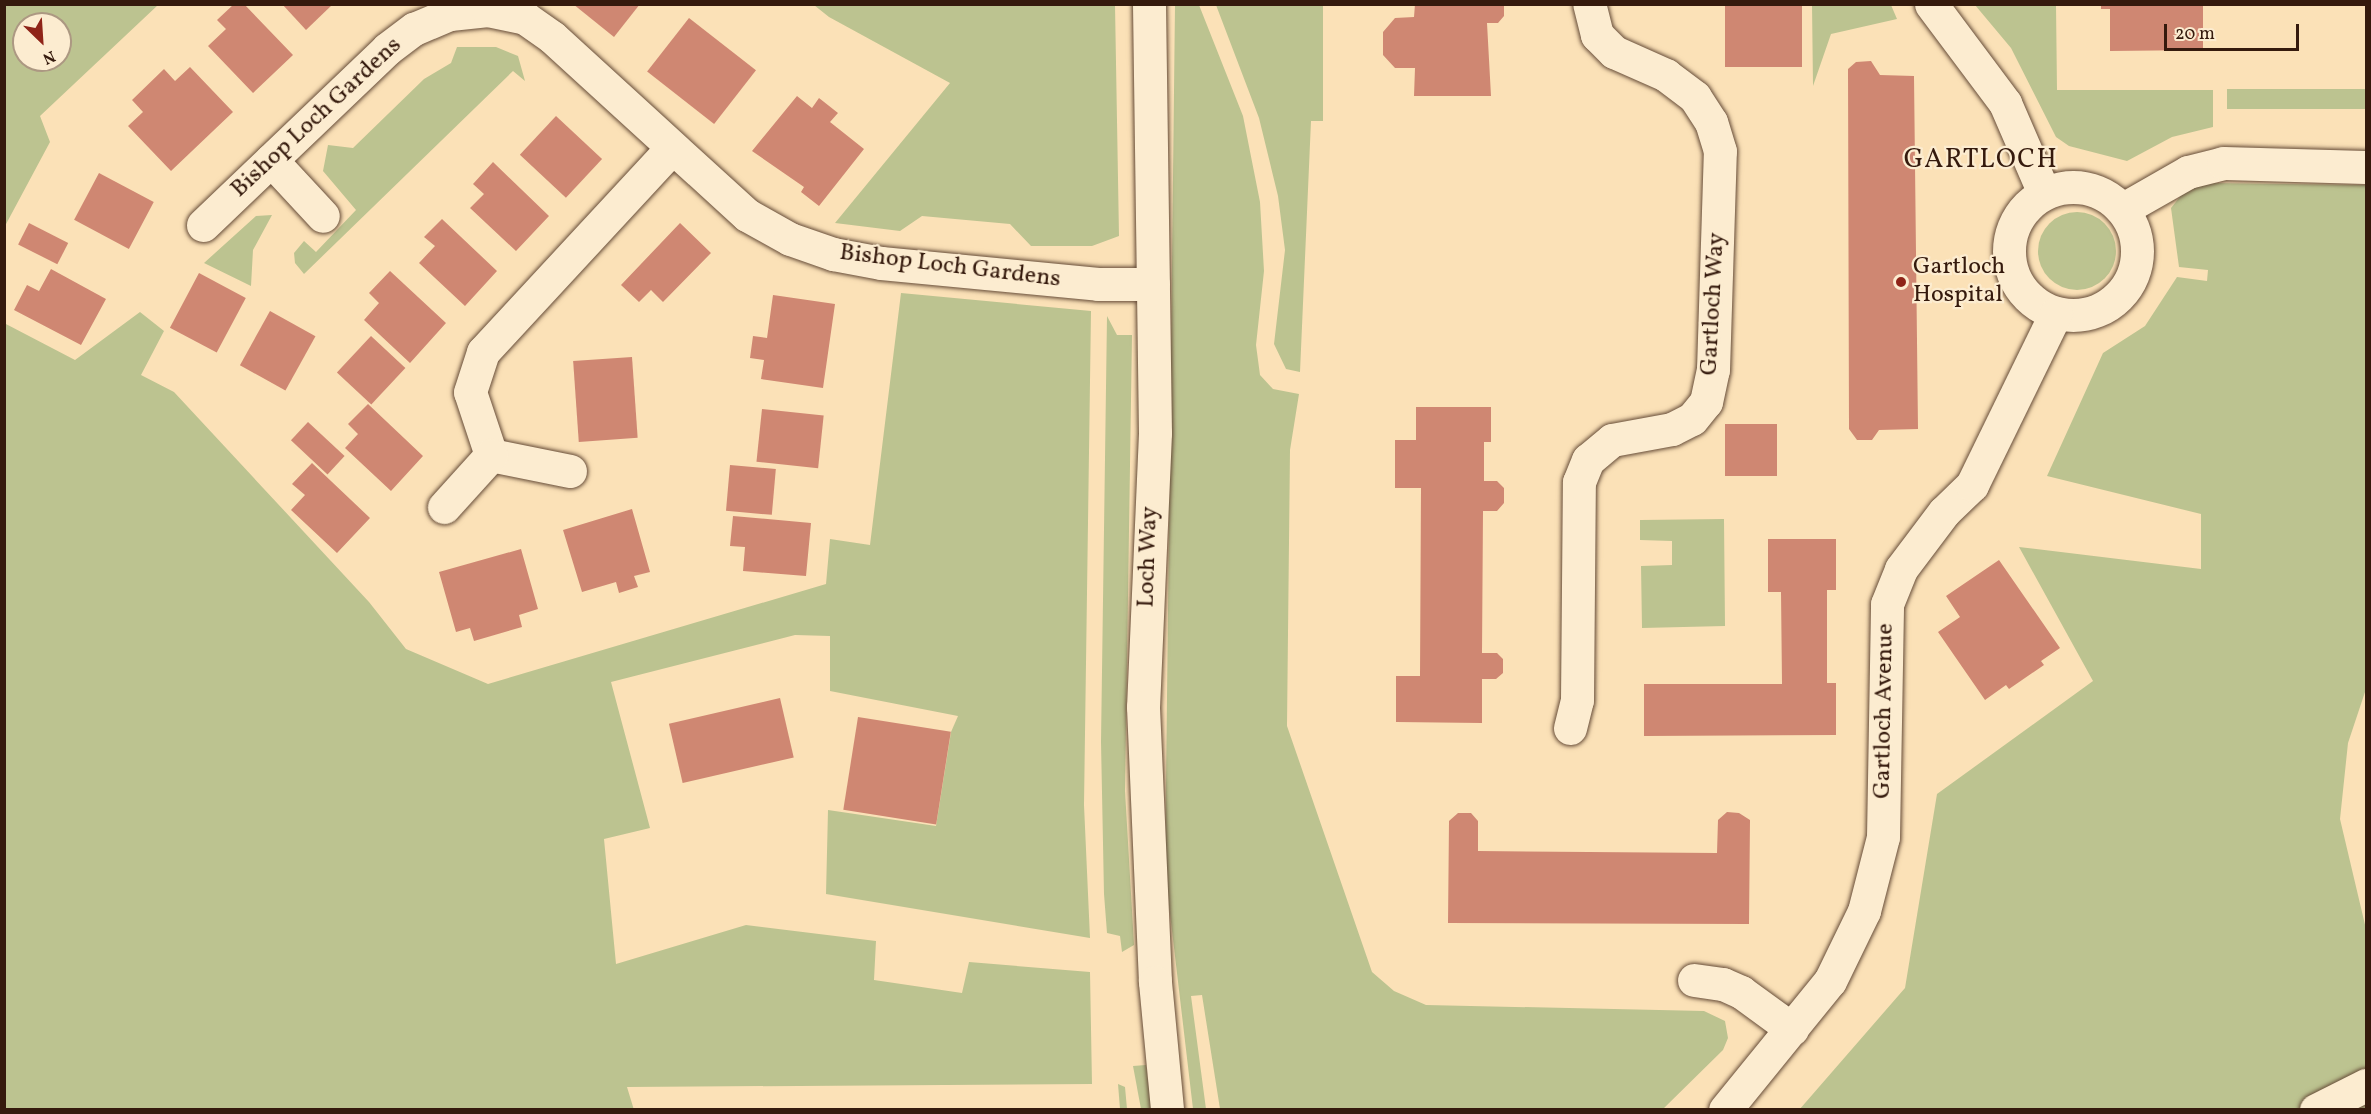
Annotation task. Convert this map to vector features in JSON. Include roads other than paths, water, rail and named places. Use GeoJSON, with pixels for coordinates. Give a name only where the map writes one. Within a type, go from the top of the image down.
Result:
{"type":"FeatureCollection","features":[{"type":"Feature","properties":{"kind":"street","name":"Loch Way"},"geometry":{"type":"LineString","coordinates":[[1149,4],[1155,433],[1143,707],[1155,982],[1167,1110]]}},
{"type":"Feature","properties":{"kind":"street","name":"Gartloch Way"},"geometry":{"type":"LineString","coordinates":[[1570,728],[1577,699],[1579,482],[1588,460],[1612,440],[1672,429],[1692,419],[1707,402],[1713,370],[1720,151],[1711,122],[1695,97],[1666,75],[1614,52],[1597,35],[1589,4]]}},
{"type":"Feature","properties":{"kind":"street"},"geometry":{"type":"LineString","coordinates":[[1931,4],[2005,103],[2044,193]]}},
{"type":"Feature","properties":{"kind":"street","name":"Bishop Loch Gardens"},"geometry":{"type":"LineString","coordinates":[[203,225],[387,49],[414,29],[450,14],[488,10],[525,18],[552,37],[671,149],[747,214],[790,238],[833,254],[881,263],[1098,284],[1153,284]]}},
{"type":"Feature","properties":{"kind":"street"},"geometry":{"type":"LineString","coordinates":[[491,455],[471,392],[483,352],[671,149]]}},
{"type":"Feature","properties":{"kind":"street"},"geometry":{"type":"LineString","coordinates":[[271,160],[323,216]]}},
{"type":"Feature","properties":{"kind":"street"},"geometry":{"type":"LineString","coordinates":[[2123,209],[2188,172],[2223,163],[2367,167]]}},
{"type":"Feature","properties":{"kind":"street"},"geometry":{"type":"LineString","coordinates":[[2065,186],[2086,187],[2106,195],[2123,209],[2133,227],[2138,247],[2136,267],[2127,286],[2114,301],[2096,311],[2076,315],[2056,313],[2035,303],[2020,288],[2010,268],[2008,246],[2014,224],[2026,206],[2044,193],[2065,186]]}},
{"type":"Feature","properties":{"kind":"street","name":"Gartloch Avenue"},"geometry":{"type":"LineString","coordinates":[[1725,1110],[1830,981],[1864,911],[1883,837],[1887,604],[1901,569],[1944,512],[1972,485],[2056,313]]}},
{"type":"Feature","properties":{"kind":"street"},"geometry":{"type":"LineString","coordinates":[[491,455],[570,471]]}},
{"type":"Feature","properties":{"kind":"street"},"geometry":{"type":"LineString","coordinates":[[444,507],[491,455]]}},
{"type":"Feature","properties":{"kind":"street"},"geometry":{"type":"LineString","coordinates":[[1694,980],[1723,984],[1741,992],[1792,1029]]}},
{"type":"Feature","properties":{"kind":"street"},"geometry":{"type":"LineString","coordinates":[[2316,1110],[2367,1085]]}},
{"type":"Feature","properties":{"kind":"place","name":"Gartloch Hospital"},"geometry":{"type":"Point","coordinates":[1901,282]}},
{"type":"Feature","properties":{"kind":"district","name":"GARTLOCH"},"geometry":{"type":"Point","coordinates":[1981,161]}}]}
